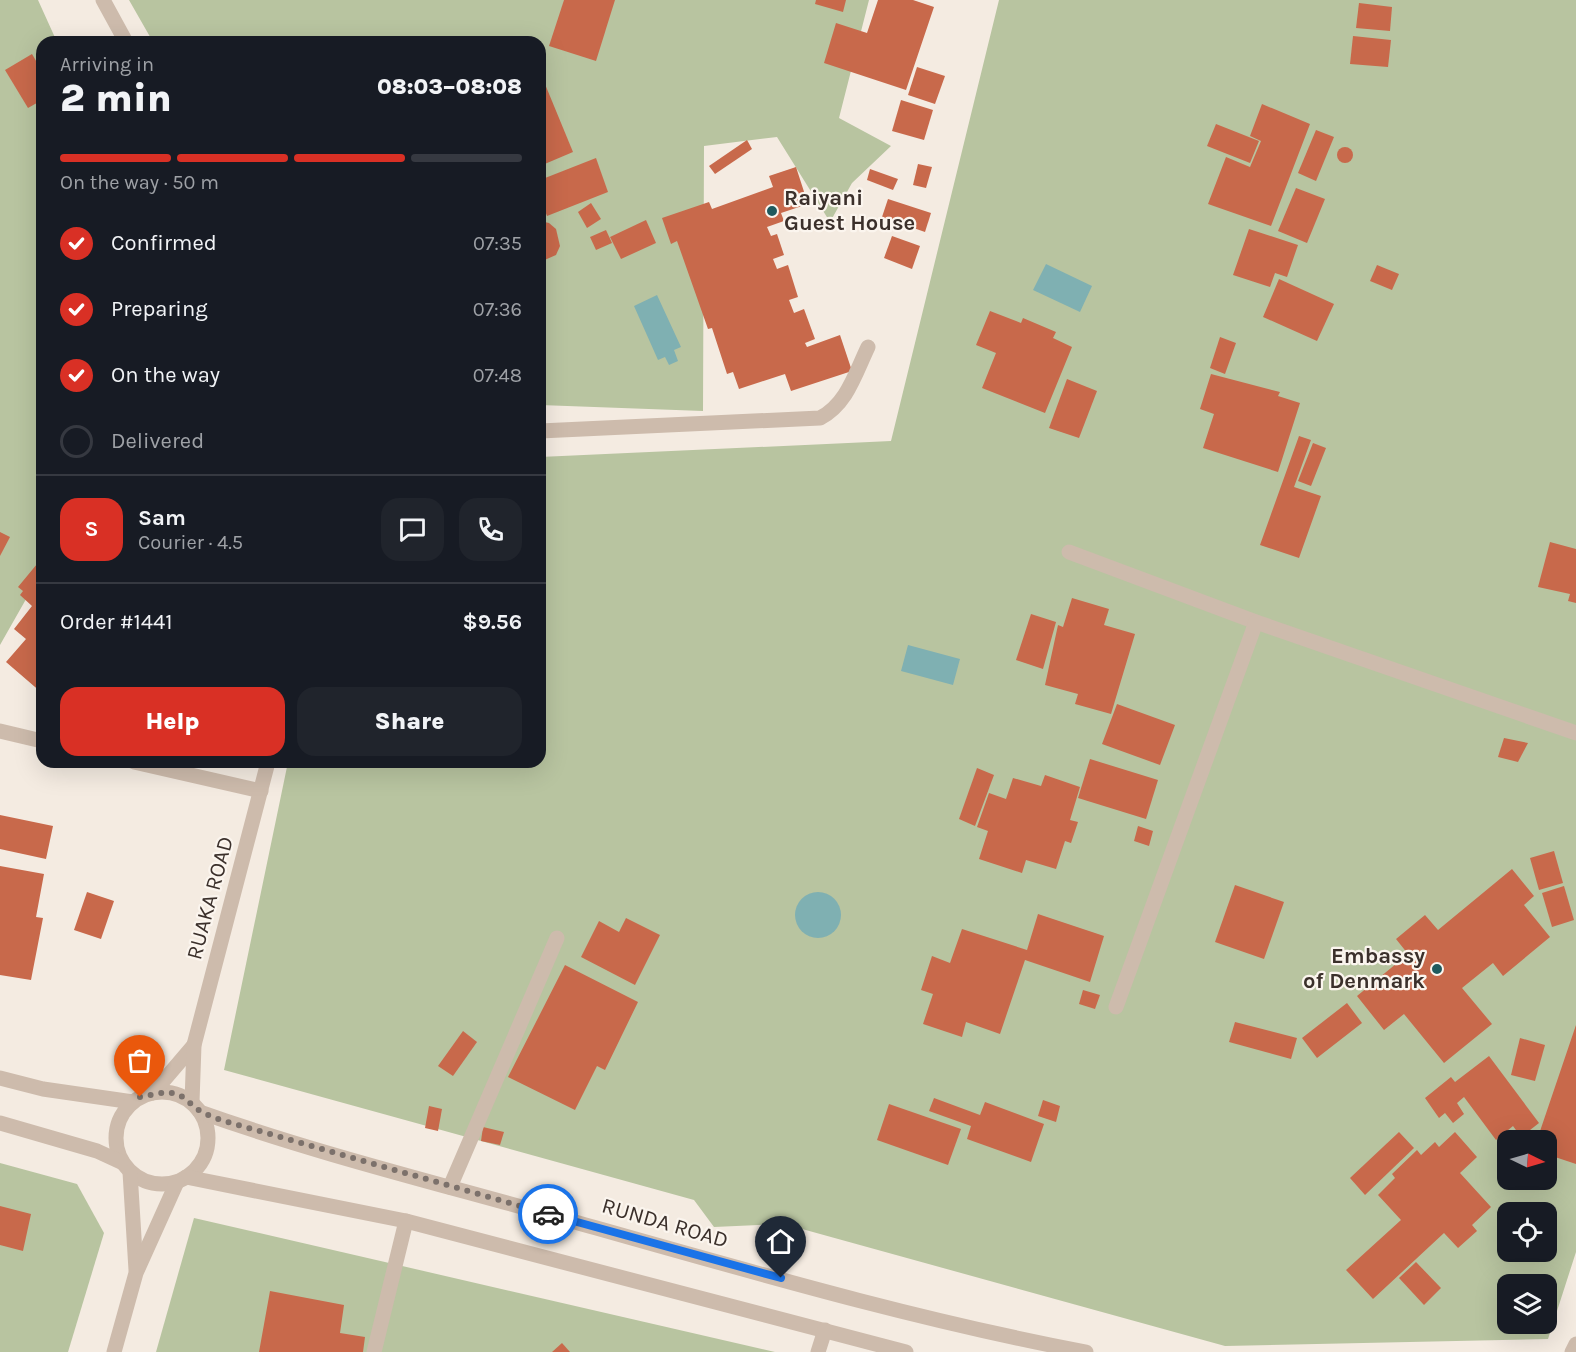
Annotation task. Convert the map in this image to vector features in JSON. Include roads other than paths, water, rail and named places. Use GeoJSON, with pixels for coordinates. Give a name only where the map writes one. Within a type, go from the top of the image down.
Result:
{"type":"FeatureCollection","features":[{"type":"Feature","properties":{"kind":"street"},"geometry":{"type":"LineString","coordinates":[[103,0],[123,36]]}},
{"type":"Feature","properties":{"kind":"street"},"geometry":{"type":"LineString","coordinates":[[546,431],[819,418],[832,411],[843,401],[868,347]]}},
{"type":"Feature","properties":{"kind":"street"},"geometry":{"type":"LineString","coordinates":[[1069,552],[1256,622],[1576,732]]}},
{"type":"Feature","properties":{"kind":"street"},"geometry":{"type":"LineString","coordinates":[[1116,1007],[1256,622]]}},
{"type":"Feature","properties":{"kind":"street"},"geometry":{"type":"LineString","coordinates":[[0,731],[36,740]]}},
{"type":"Feature","properties":{"kind":"street"},"geometry":{"type":"LineString","coordinates":[[160,768],[261,791]]}},
{"type":"Feature","properties":{"kind":"street","name":"RUAKA ROAD"},"geometry":{"type":"LineString","coordinates":[[196,1107],[194,1045],[267,768]]}},
{"type":"Feature","properties":{"kind":"street"},"geometry":{"type":"LineString","coordinates":[[450,1187],[557,938]]}},
{"type":"Feature","properties":{"kind":"street","name":"RUAKA ROAD"},"geometry":{"type":"LineString","coordinates":[[153,1092],[194,1045]]}},
{"type":"Feature","properties":{"kind":"street"},"geometry":{"type":"LineString","coordinates":[[0,1078],[44,1089],[134,1102]]}},
{"type":"Feature","properties":{"kind":"street"},"geometry":{"type":"LineString","coordinates":[[0,1123],[97,1151],[127,1168],[148,1183],[163,1185],[182,1179],[200,1165],[206,1152],[207,1125],[196,1107],[180,1095],[153,1092],[134,1102],[118,1123],[116,1143],[127,1168],[136,1274]]}},
{"type":"Feature","properties":{"kind":"street","name":"RUNDA ROAD"},"geometry":{"type":"LineString","coordinates":[[196,1107],[450,1187],[714,1261],[935,1318],[1086,1352]]}},
{"type":"Feature","properties":{"kind":"street"},"geometry":{"type":"LineString","coordinates":[[182,1179],[406,1221],[906,1352]]}},
{"type":"Feature","properties":{"kind":"street"},"geometry":{"type":"LineString","coordinates":[[114,1352],[136,1274],[182,1179]]}},
{"type":"Feature","properties":{"kind":"street"},"geometry":{"type":"LineString","coordinates":[[374,1352],[406,1221]]}},
{"type":"Feature","properties":{"kind":"street"},"geometry":{"type":"LineString","coordinates":[[819,1352],[825,1330]]}},
{"type":"Feature","properties":{"kind":"street"},"geometry":{"type":"LineString","coordinates":[[1572,1352],[1576,1344]]}},
{"type":"Feature","properties":{"kind":"water"},"geometry":{"type":"Polygon","coordinates":[[[1046,264],[1092,286],[1080,312],[1033,290],[1046,264]]]}},
{"type":"Feature","properties":{"kind":"water"},"geometry":{"type":"Polygon","coordinates":[[[657,295],[681,347],[674,350],[678,361],[669,365],[665,357],[658,360],[634,306],[657,295]]]}},
{"type":"Feature","properties":{"kind":"water"},"geometry":{"type":"Polygon","coordinates":[[[908,645],[960,659],[953,685],[901,671],[908,645]]]}},
{"type":"Feature","properties":{"kind":"water"},"geometry":{"type":"Polygon","coordinates":[[[818,892],[827,893],[834,899],[840,906],[840,924],[834,931],[827,937],[818,938],[809,937],[802,931],[796,924],[795,915],[796,906],[802,899],[809,893],[818,892]]]}},
{"type":"Feature","properties":{"kind":"place","name":"Raiyani Guest House"},"geometry":{"type":"Point","coordinates":[772,211]}},
{"type":"Feature","properties":{"kind":"place","name":"Embassy of Denmark"},"geometry":{"type":"Point","coordinates":[1437,969]}}]}
